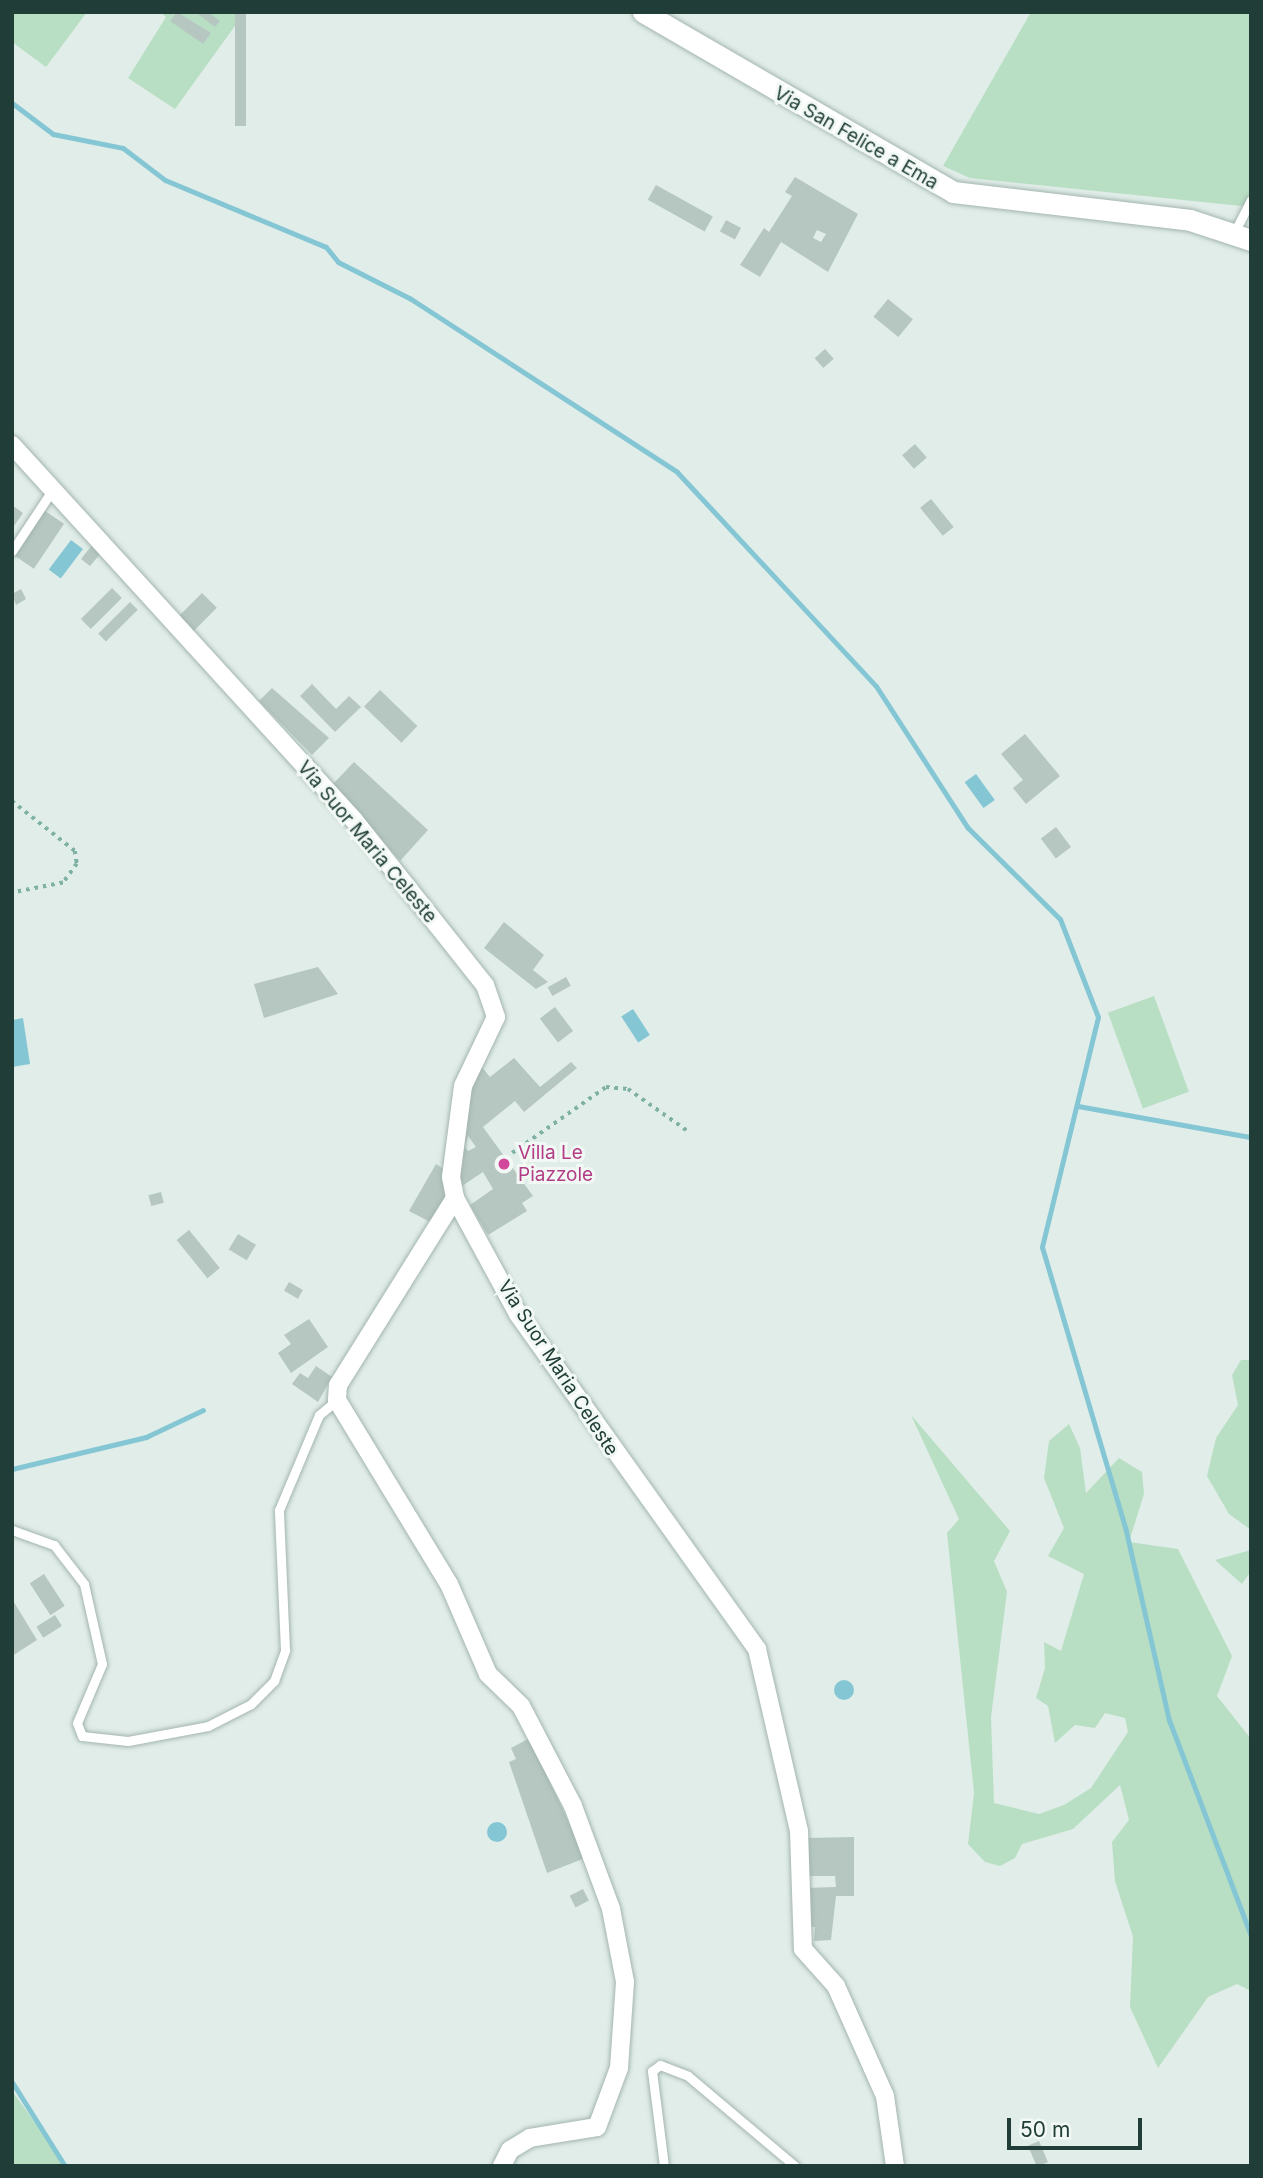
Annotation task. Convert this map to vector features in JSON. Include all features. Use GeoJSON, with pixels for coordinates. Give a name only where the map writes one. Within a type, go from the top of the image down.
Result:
{"type":"FeatureCollection","features":[{"type":"Feature","properties":{"kind":"street","name":"Via San Felice a Ema"},"geometry":{"type":"LineString","coordinates":[[643,12],[953,192],[1158,215],[1243,236]]}},
{"type":"Feature","properties":{"kind":"street","name":"Via Suor Maria Celeste"},"geometry":{"type":"LineString","coordinates":[[12,444],[354,820],[485,985],[496,1017],[463,1086],[451,1177],[455,1198],[518,1314],[757,1649],[799,1831],[803,1949],[840,1993],[885,2096],[895,2166]]}},
{"type":"Feature","properties":{"kind":"street"},"geometry":{"type":"LineString","coordinates":[[455,1198],[338,1385],[337,1400],[449,1584],[488,1674],[521,1706],[573,1806],[611,1909],[625,1982],[619,2068],[604,2113],[588,2130],[530,2138],[510,2150],[502,2166]]}},
{"type":"Feature","properties":{"kind":"lane"},"geometry":{"type":"LineString","coordinates":[[1243,236],[1251,200]]}},
{"type":"Feature","properties":{"kind":"lane"},"geometry":{"type":"LineString","coordinates":[[12,551],[53,489]]}},
{"type":"Feature","properties":{"kind":"lane"},"geometry":{"type":"LineString","coordinates":[[12,1530],[54,1545],[84,1584],[102,1664],[77,1723],[82,1736],[128,1741],[208,1726],[251,1704],[274,1681],[285,1650],[279,1510],[319,1415],[337,1400]]}},
{"type":"Feature","properties":{"kind":"lane"},"geometry":{"type":"LineString","coordinates":[[664,2166],[652,2071],[660,2065],[688,2076],[795,2166]]}},
{"type":"Feature","properties":{"kind":"path"},"geometry":{"type":"LineString","coordinates":[[12,801],[75,851],[77,864],[63,883],[12,893]]}},
{"type":"Feature","properties":{"kind":"path"},"geometry":{"type":"LineString","coordinates":[[512,1153],[606,1087],[628,1089],[689,1132]]}},
{"type":"Feature","properties":{"kind":"green space"},"geometry":{"type":"Polygon","coordinates":[[[12,12],[87,12],[46,67],[12,42],[12,12]]]}},
{"type":"Feature","properties":{"kind":"green space"},"geometry":{"type":"Polygon","coordinates":[[[160,12],[245,12],[175,109],[128,78],[166,17],[160,12]]]}},
{"type":"Feature","properties":{"kind":"green space"},"geometry":{"type":"Polygon","coordinates":[[[1031,12],[1251,12],[1251,207],[970,178],[943,166],[1031,12]]]}},
{"type":"Feature","properties":{"kind":"green space"},"geometry":{"type":"Polygon","coordinates":[[[1154,996],[1189,1092],[1143,1109],[1108,1013],[1154,996]]]}},
{"type":"Feature","properties":{"kind":"green space"},"geometry":{"type":"Polygon","coordinates":[[[1241,1360],[1251,1360],[1251,1530],[1229,1514],[1207,1476],[1216,1438],[1238,1405],[1232,1375],[1241,1360]]]}},
{"type":"Feature","properties":{"kind":"green space"},"geometry":{"type":"Polygon","coordinates":[[[911,1415],[1010,1531],[994,1561],[1007,1592],[991,1717],[994,1803],[1039,1814],[1064,1805],[1091,1788],[1128,1732],[1125,1718],[1105,1713],[1095,1728],[1075,1725],[1055,1743],[1048,1706],[1036,1698],[1045,1668],[1044,1642],[1061,1651],[1084,1574],[1048,1556],[1064,1528],[1044,1478],[1049,1441],[1069,1424],[1080,1448],[1086,1493],[1119,1458],[1142,1472],[1144,1494],[1129,1542],[1178,1549],[1232,1656],[1217,1696],[1251,1739],[1251,2009],[1249,1990],[1237,1984],[1208,1997],[1158,2068],[1130,2007],[1133,1937],[1115,1881],[1112,1842],[1129,1820],[1120,1785],[1073,1829],[1022,1844],[1015,1858],[1000,1866],[985,1862],[968,1844],[974,1793],[947,1533],[959,1519],[911,1415]]]}},
{"type":"Feature","properties":{"kind":"green space"},"geometry":{"type":"Polygon","coordinates":[[[1251,1550],[1251,1571],[1242,1584],[1215,1560],[1251,1550]]]}},
{"type":"Feature","properties":{"kind":"green space"},"geometry":{"type":"Polygon","coordinates":[[[12,2091],[67,2166],[12,2166],[12,2091]]]}},
{"type":"Feature","properties":{"kind":"water"},"geometry":{"type":"Polygon","coordinates":[[[71,540],[83,549],[61,579],[49,570],[71,540]]]}},
{"type":"Feature","properties":{"kind":"water"},"geometry":{"type":"Polygon","coordinates":[[[976,774],[995,800],[983,808],[965,782],[976,774]]]}},
{"type":"Feature","properties":{"kind":"water"},"geometry":{"type":"Polygon","coordinates":[[[633,1009],[650,1035],[638,1043],[621,1017],[633,1009]]]}},
{"type":"Feature","properties":{"kind":"water"},"geometry":{"type":"Polygon","coordinates":[[[23,1018],[30,1064],[12,1067],[12,1020],[23,1018]]]}},
{"type":"Feature","properties":{"kind":"water"},"geometry":{"type":"Polygon","coordinates":[[[844,1680],[851,1683],[854,1690],[851,1697],[844,1700],[837,1697],[834,1690],[837,1683],[844,1680]]]}},
{"type":"Feature","properties":{"kind":"water"},"geometry":{"type":"Polygon","coordinates":[[[497,1822],[504,1825],[507,1832],[504,1839],[497,1842],[490,1839],[487,1832],[490,1825],[497,1822]]]}},
{"type":"Feature","properties":{"kind":"building"},"geometry":{"type":"Polygon","coordinates":[[[177,12],[211,33],[203,44],[170,21],[177,12]]]}},
{"type":"Feature","properties":{"kind":"building"},"geometry":{"type":"Polygon","coordinates":[[[195,12],[208,12],[220,21],[215,27],[195,12]]]}},
{"type":"Feature","properties":{"kind":"building"},"geometry":{"type":"Polygon","coordinates":[[[235,12],[246,12],[246,126],[235,126],[235,12]]]}},
{"type":"Feature","properties":{"kind":"building"},"geometry":{"type":"Polygon","coordinates":[[[795,177],[858,214],[828,272],[781,242],[760,277],[740,265],[764,228],[769,232],[792,196],[785,192],[795,177]],[[817,230],[813,238],[821,242],[826,234],[817,230]]]}},
{"type":"Feature","properties":{"kind":"building"},"geometry":{"type":"Polygon","coordinates":[[[656,185],[713,217],[705,231],[648,200],[656,185]]]}},
{"type":"Feature","properties":{"kind":"building"},"geometry":{"type":"Polygon","coordinates":[[[726,220],[741,228],[735,239],[720,231],[726,220]]]}},
{"type":"Feature","properties":{"kind":"building"},"geometry":{"type":"Polygon","coordinates":[[[888,299],[913,319],[898,337],[874,317],[888,299]]]}},
{"type":"Feature","properties":{"kind":"building"},"geometry":{"type":"Polygon","coordinates":[[[825,349],[834,359],[823,368],[815,358],[825,349]]]}},
{"type":"Feature","properties":{"kind":"building"},"geometry":{"type":"Polygon","coordinates":[[[915,444],[927,458],[914,469],[902,455],[915,444]]]}},
{"type":"Feature","properties":{"kind":"building"},"geometry":{"type":"Polygon","coordinates":[[[931,499],[954,527],[943,536],[920,508],[931,499]]]}},
{"type":"Feature","properties":{"kind":"building"},"geometry":{"type":"Polygon","coordinates":[[[12,505],[23,513],[12,529],[12,505]]]}},
{"type":"Feature","properties":{"kind":"building"},"geometry":{"type":"Polygon","coordinates":[[[45,511],[64,524],[34,569],[15,556],[45,511]]]}},
{"type":"Feature","properties":{"kind":"building"},"geometry":{"type":"Polygon","coordinates":[[[93,544],[101,553],[90,566],[81,559],[93,544]]]}},
{"type":"Feature","properties":{"kind":"building"},"geometry":{"type":"Polygon","coordinates":[[[112,588],[122,598],[91,629],[81,619],[112,588]]]}},
{"type":"Feature","properties":{"kind":"building"},"geometry":{"type":"Polygon","coordinates":[[[21,589],[26,599],[16,605],[12,594],[21,589]]]}},
{"type":"Feature","properties":{"kind":"building"},"geometry":{"type":"Polygon","coordinates":[[[202,593],[217,608],[194,631],[179,616],[202,593]]]}},
{"type":"Feature","properties":{"kind":"building"},"geometry":{"type":"Polygon","coordinates":[[[130,602],[138,610],[106,642],[98,634],[130,602]]]}},
{"type":"Feature","properties":{"kind":"building"},"geometry":{"type":"Polygon","coordinates":[[[312,684],[336,709],[349,696],[361,707],[335,732],[300,696],[312,684]]]}},
{"type":"Feature","properties":{"kind":"building"},"geometry":{"type":"Polygon","coordinates":[[[272,688],[329,738],[312,755],[259,701],[272,688]]]}},
{"type":"Feature","properties":{"kind":"building"},"geometry":{"type":"Polygon","coordinates":[[[380,690],[417,726],[401,743],[364,707],[380,690]]]}},
{"type":"Feature","properties":{"kind":"building"},"geometry":{"type":"Polygon","coordinates":[[[1025,734],[1060,776],[1026,804],[1013,788],[1023,780],[1001,754],[1025,734]]]}},
{"type":"Feature","properties":{"kind":"building"},"geometry":{"type":"Polygon","coordinates":[[[354,762],[428,830],[400,861],[333,784],[354,762]]]}},
{"type":"Feature","properties":{"kind":"building"},"geometry":{"type":"Polygon","coordinates":[[[1056,827],[1071,847],[1056,858],[1041,838],[1056,827]]]}},
{"type":"Feature","properties":{"kind":"building"},"geometry":{"type":"Polygon","coordinates":[[[504,922],[544,955],[533,970],[548,982],[536,989],[484,948],[504,922]]]}},
{"type":"Feature","properties":{"kind":"building"},"geometry":{"type":"Polygon","coordinates":[[[318,967],[338,994],[264,1018],[254,984],[318,967]]]}},
{"type":"Feature","properties":{"kind":"building"},"geometry":{"type":"Polygon","coordinates":[[[566,977],[571,986],[552,996],[548,987],[566,977]]]}},
{"type":"Feature","properties":{"kind":"building"},"geometry":{"type":"Polygon","coordinates":[[[555,1007],[573,1031],[558,1042],[540,1018],[555,1007]]]}},
{"type":"Feature","properties":{"kind":"building"},"geometry":{"type":"Polygon","coordinates":[[[514,1058],[540,1087],[571,1062],[577,1068],[524,1112],[515,1101],[483,1127],[533,1196],[522,1203],[527,1211],[488,1235],[470,1205],[493,1189],[483,1172],[459,1188],[454,1182],[467,1092],[480,1065],[490,1077],[514,1058]],[[468,1136],[465,1147],[468,1151],[476,1147],[468,1136]]]}},
{"type":"Feature","properties":{"kind":"building"},"geometry":{"type":"Polygon","coordinates":[[[436,1164],[448,1172],[447,1197],[432,1223],[409,1211],[436,1164]]]}},
{"type":"Feature","properties":{"kind":"building"},"geometry":{"type":"Polygon","coordinates":[[[161,1192],[164,1203],[151,1206],[148,1195],[161,1192]]]}},
{"type":"Feature","properties":{"kind":"building"},"geometry":{"type":"Polygon","coordinates":[[[189,1230],[220,1268],[207,1278],[177,1240],[189,1230]]]}},
{"type":"Feature","properties":{"kind":"building"},"geometry":{"type":"Polygon","coordinates":[[[238,1234],[256,1245],[247,1260],[229,1249],[238,1234]]]}},
{"type":"Feature","properties":{"kind":"building"},"geometry":{"type":"Polygon","coordinates":[[[289,1282],[303,1290],[298,1299],[284,1291],[289,1282]]]}},
{"type":"Feature","properties":{"kind":"building"},"geometry":{"type":"Polygon","coordinates":[[[309,1319],[328,1347],[291,1373],[278,1353],[291,1344],[284,1335],[309,1319]]]}},
{"type":"Feature","properties":{"kind":"building"},"geometry":{"type":"Polygon","coordinates":[[[316,1366],[332,1377],[318,1402],[292,1384],[300,1373],[308,1378],[316,1366]]]}},
{"type":"Feature","properties":{"kind":"building"},"geometry":{"type":"Polygon","coordinates":[[[44,1574],[65,1606],[50,1615],[30,1583],[44,1574]]]}},
{"type":"Feature","properties":{"kind":"building"},"geometry":{"type":"Polygon","coordinates":[[[12,1599],[37,1640],[12,1656],[12,1599]]]}},
{"type":"Feature","properties":{"kind":"building"},"geometry":{"type":"Polygon","coordinates":[[[55,1615],[62,1626],[43,1638],[36,1627],[55,1615]]]}},
{"type":"Feature","properties":{"kind":"building"},"geometry":{"type":"Polygon","coordinates":[[[530,1738],[585,1858],[547,1873],[509,1762],[516,1759],[511,1748],[530,1738]]]}},
{"type":"Feature","properties":{"kind":"building"},"geometry":{"type":"Polygon","coordinates":[[[854,1837],[854,1896],[836,1896],[831,1940],[814,1941],[815,1927],[805,1927],[804,1888],[836,1887],[835,1876],[803,1876],[803,1838],[854,1837]]]}},
{"type":"Feature","properties":{"kind":"building"},"geometry":{"type":"Polygon","coordinates":[[[583,1889],[589,1901],[576,1907],[570,1896],[583,1889]]]}},
{"type":"Feature","properties":{"kind":"building"},"geometry":{"type":"Polygon","coordinates":[[[1039,2141],[1048,2162],[1037,2166],[1028,2146],[1039,2141]]]}},
{"type":"Feature","properties":{"kind":"waterway"},"geometry":{"type":"LineString","coordinates":[[12,103],[53,134],[123,148],[165,180],[326,247],[338,262],[411,299],[677,472],[876,686],[968,828],[1060,919],[1098,1017],[1042,1247],[1126,1531],[1169,1720],[1251,1936]]}},
{"type":"Feature","properties":{"kind":"waterway"},"geometry":{"type":"LineString","coordinates":[[1078,1106],[1251,1137]]}},
{"type":"Feature","properties":{"kind":"waterway"},"geometry":{"type":"LineString","coordinates":[[12,1469],[146,1437],[203,1410]]}},
{"type":"Feature","properties":{"kind":"waterway"},"geometry":{"type":"LineString","coordinates":[[12,2082],[65,2166]]}},
{"type":"Feature","properties":{"kind":"place","name":"Villa Le Piazzole"},"geometry":{"type":"Point","coordinates":[504,1164]}}]}
